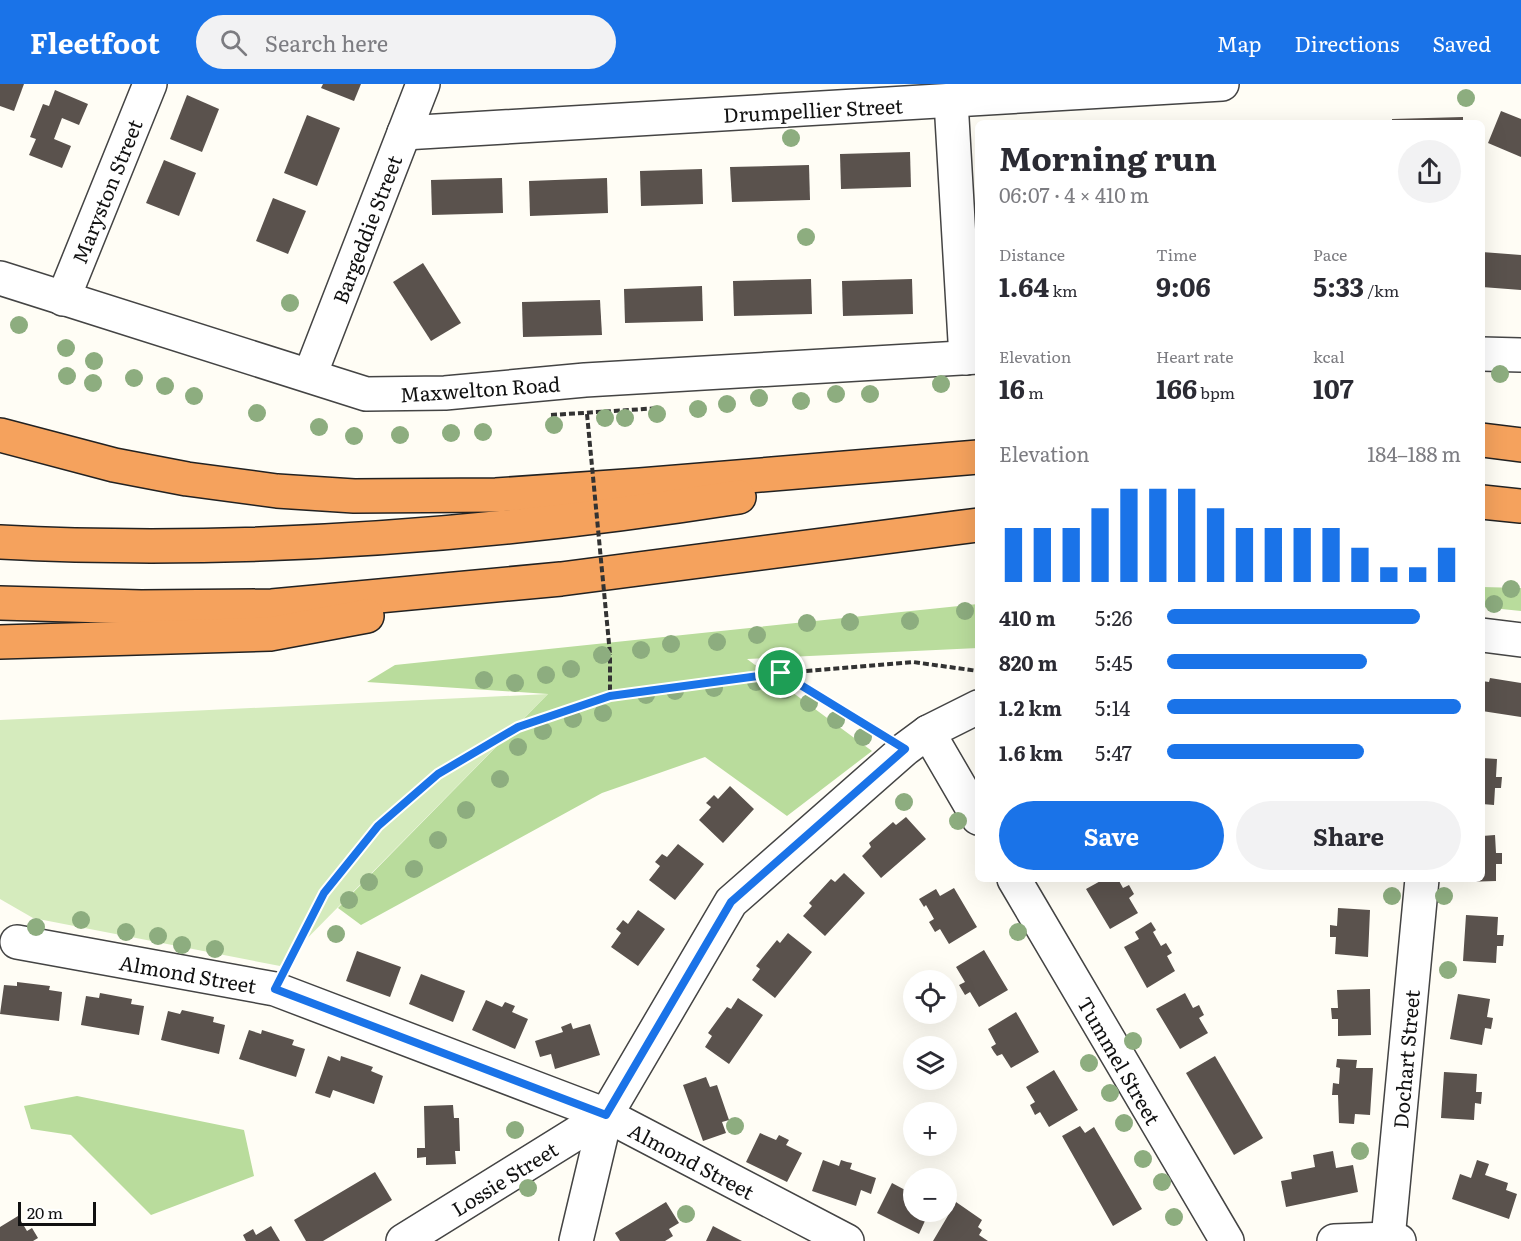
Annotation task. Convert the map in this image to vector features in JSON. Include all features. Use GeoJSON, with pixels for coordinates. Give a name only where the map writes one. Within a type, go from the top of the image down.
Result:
{"type":"FeatureCollection","features":[{"type":"Feature","properties":{"kind":"highway"},"geometry":{"type":"LineString","coordinates":[[1485,428],[1521,427]]}},
{"type":"Feature","properties":{"kind":"highway"},"geometry":{"type":"LineString","coordinates":[[0,435],[114,465],[187,479],[277,491],[354,496],[496,495],[975,458]]}},
{"type":"Feature","properties":{"kind":"highway"},"geometry":{"type":"LineString","coordinates":[[1485,440],[1521,444]]}},
{"type":"Feature","properties":{"kind":"highway"},"geometry":{"type":"LineString","coordinates":[[0,542],[63,546],[184,547],[287,544],[419,536],[649,511],[975,458]]}},
{"type":"Feature","properties":{"kind":"highway"},"geometry":{"type":"LineString","coordinates":[[1485,501],[1521,506]]}},
{"type":"Feature","properties":{"kind":"highway"},"geometry":{"type":"LineString","coordinates":[[0,603],[141,607],[272,606],[561,579],[975,525]]}},
{"type":"Feature","properties":{"kind":"highway"},"geometry":{"type":"LineString","coordinates":[[0,642],[270,634],[561,579]]}},
{"type":"Feature","properties":{"kind":"street","name":"Maryston Street"},"geometry":{"type":"LineString","coordinates":[[63,299],[150,84]]}},
{"type":"Feature","properties":{"kind":"street","name":"Bargeddie Street"},"geometry":{"type":"LineString","coordinates":[[310,375],[423,84]]}},
{"type":"Feature","properties":{"kind":"street","name":"Drumpellier Street"},"geometry":{"type":"LineString","coordinates":[[404,133],[1222,84]]}},
{"type":"Feature","properties":{"kind":"street"},"geometry":{"type":"LineString","coordinates":[[951,100],[972,358]]}},
{"type":"Feature","properties":{"kind":"street","name":"Maxwelton Road"},"geometry":{"type":"LineString","coordinates":[[0,278],[366,394],[445,393],[585,380],[972,358]]}},
{"type":"Feature","properties":{"kind":"street"},"geometry":{"type":"LineString","coordinates":[[1485,354],[1521,355]]}},
{"type":"Feature","properties":{"kind":"street"},"geometry":{"type":"LineString","coordinates":[[1485,635],[1521,640]]}},
{"type":"Feature","properties":{"kind":"street"},"geometry":{"type":"LineString","coordinates":[[576,1241],[606,1115],[731,902],[917,741],[975,709]]}},
{"type":"Feature","properties":{"kind":"street"},"geometry":{"type":"LineString","coordinates":[[917,741],[975,814]]}},
{"type":"Feature","properties":{"kind":"street","name":"Tummel Street"},"geometry":{"type":"LineString","coordinates":[[1016,882],[1227,1241]]}},
{"type":"Feature","properties":{"kind":"street","name":"Dochart Street"},"geometry":{"type":"LineString","coordinates":[[1394,1240],[1422,882]]}},
{"type":"Feature","properties":{"kind":"street","name":"Almond Street"},"geometry":{"type":"LineString","coordinates":[[17,942],[275,989],[606,1115],[847,1241]]}},
{"type":"Feature","properties":{"kind":"street","name":"Lossie Street"},"geometry":{"type":"LineString","coordinates":[[403,1241],[606,1115]]}},
{"type":"Feature","properties":{"kind":"street"},"geometry":{"type":"LineString","coordinates":[[1334,1241],[1394,1240]]}},
{"type":"Feature","properties":{"kind":"path"},"geometry":{"type":"LineString","coordinates":[[587,414],[610,654],[610,696]]}},
{"type":"Feature","properties":{"kind":"path"},"geometry":{"type":"LineString","coordinates":[[275,989],[324,893],[378,826],[438,774],[518,727],[610,696],[781,673],[913,662],[975,671]]}},
{"type":"Feature","properties":{"kind":"path"},"geometry":{"type":"LineString","coordinates":[[781,673],[917,741]]}},
{"type":"Feature","properties":{"kind":"green space"},"geometry":{"type":"Polygon","coordinates":[[[1485,587],[1521,588],[1521,611],[1485,607],[1485,587]]]}},
{"type":"Feature","properties":{"kind":"green space"},"geometry":{"type":"Polygon","coordinates":[[[975,604],[975,648],[747,659],[872,751],[787,816],[705,757],[602,793],[361,925],[338,908],[548,694],[367,682],[395,665],[975,604]]]}},
{"type":"Feature","properties":{"kind":"green space"},"geometry":{"type":"Polygon","coordinates":[[[548,694],[280,966],[33,918],[0,899],[0,720],[548,694]]]}},
{"type":"Feature","properties":{"kind":"green space"},"geometry":{"type":"Polygon","coordinates":[[[77,1096],[244,1130],[254,1176],[151,1215],[71,1135],[31,1129],[24,1106],[77,1096]]]}},
{"type":"Feature","properties":{"kind":"building"},"geometry":{"type":"Polygon","coordinates":[[[0,84],[24,84],[14,111],[0,106],[0,84]]]}},
{"type":"Feature","properties":{"kind":"building"},"geometry":{"type":"Polygon","coordinates":[[[323,84],[361,84],[354,101],[321,88],[323,84]]]}},
{"type":"Feature","properties":{"kind":"building"},"geometry":{"type":"Polygon","coordinates":[[[55,90],[88,104],[79,125],[62,118],[54,139],[71,146],[62,168],[29,155],[36,139],[30,137],[43,104],[49,106],[55,90]]]}},
{"type":"Feature","properties":{"kind":"building"},"geometry":{"type":"Polygon","coordinates":[[[187,95],[219,109],[202,152],[170,139],[187,95]]]}},
{"type":"Feature","properties":{"kind":"building"},"geometry":{"type":"Polygon","coordinates":[[[1501,111],[1521,119],[1521,157],[1488,143],[1501,111]]]}},
{"type":"Feature","properties":{"kind":"building"},"geometry":{"type":"Polygon","coordinates":[[[307,115],[340,128],[317,186],[284,173],[307,115]]]}},
{"type":"Feature","properties":{"kind":"building"},"geometry":{"type":"Polygon","coordinates":[[[1463,117],[1463,120],[1392,119],[1463,117]]]}},
{"type":"Feature","properties":{"kind":"building"},"geometry":{"type":"Polygon","coordinates":[[[910,152],[911,187],[841,189],[840,154],[910,152]]]}},
{"type":"Feature","properties":{"kind":"building"},"geometry":{"type":"Polygon","coordinates":[[[164,160],[196,173],[179,216],[146,203],[164,160]]]}},
{"type":"Feature","properties":{"kind":"building"},"geometry":{"type":"Polygon","coordinates":[[[809,165],[810,200],[732,202],[730,167],[809,165]]]}},
{"type":"Feature","properties":{"kind":"building"},"geometry":{"type":"Polygon","coordinates":[[[702,169],[703,204],[641,206],[640,171],[702,169]]]}},
{"type":"Feature","properties":{"kind":"building"},"geometry":{"type":"Polygon","coordinates":[[[502,178],[503,213],[432,215],[431,180],[502,178]]]}},
{"type":"Feature","properties":{"kind":"building"},"geometry":{"type":"Polygon","coordinates":[[[607,178],[608,213],[530,216],[529,181],[607,178]]]}},
{"type":"Feature","properties":{"kind":"building"},"geometry":{"type":"Polygon","coordinates":[[[273,198],[306,211],[288,254],[256,241],[273,198]]]}},
{"type":"Feature","properties":{"kind":"building"},"geometry":{"type":"Polygon","coordinates":[[[1485,252],[1521,255],[1521,290],[1485,287],[1485,252]]]}},
{"type":"Feature","properties":{"kind":"building"},"geometry":{"type":"Polygon","coordinates":[[[423,263],[461,323],[431,341],[393,282],[423,263]]]}},
{"type":"Feature","properties":{"kind":"building"},"geometry":{"type":"Polygon","coordinates":[[[811,279],[812,314],[734,316],[733,281],[811,279]]]}},
{"type":"Feature","properties":{"kind":"building"},"geometry":{"type":"Polygon","coordinates":[[[912,279],[913,314],[843,316],[842,281],[912,279]]]}},
{"type":"Feature","properties":{"kind":"building"},"geometry":{"type":"Polygon","coordinates":[[[702,286],[703,321],[625,323],[624,289],[702,286]]]}},
{"type":"Feature","properties":{"kind":"building"},"geometry":{"type":"Polygon","coordinates":[[[600,300],[602,335],[523,337],[522,302],[600,300]]]}},
{"type":"Feature","properties":{"kind":"building"},"geometry":{"type":"Polygon","coordinates":[[[1490,678],[1521,683],[1521,717],[1485,711],[1485,681],[1489,682],[1490,678]]]}},
{"type":"Feature","properties":{"kind":"building"},"geometry":{"type":"Polygon","coordinates":[[[1485,758],[1497,759],[1496,777],[1502,777],[1501,788],[1495,788],[1494,805],[1485,804],[1485,758]]]}},
{"type":"Feature","properties":{"kind":"building"},"geometry":{"type":"Polygon","coordinates":[[[730,786],[754,809],[723,843],[699,820],[711,807],[706,803],[714,795],[718,799],[730,786]]]}},
{"type":"Feature","properties":{"kind":"building"},"geometry":{"type":"Polygon","coordinates":[[[906,817],[926,839],[881,878],[862,856],[871,847],[869,843],[893,822],[896,825],[906,817]]]}},
{"type":"Feature","properties":{"kind":"building"},"geometry":{"type":"Polygon","coordinates":[[[1495,835],[1496,853],[1502,853],[1502,864],[1496,864],[1496,881],[1485,881],[1485,836],[1495,835]]]}},
{"type":"Feature","properties":{"kind":"building"},"geometry":{"type":"Polygon","coordinates":[[[678,844],[704,864],[675,900],[649,880],[660,866],[655,862],[662,854],[667,857],[678,844]]]}},
{"type":"Feature","properties":{"kind":"building"},"geometry":{"type":"Polygon","coordinates":[[[844,873],[865,893],[825,936],[803,916],[812,906],[809,903],[831,879],[835,882],[844,873]]]}},
{"type":"Feature","properties":{"kind":"building"},"geometry":{"type":"Polygon","coordinates":[[[1099,882],[1120,882],[1123,888],[1129,885],[1134,894],[1129,898],[1138,913],[1110,929],[1086,889],[1099,882]]]}},
{"type":"Feature","properties":{"kind":"building"},"geometry":{"type":"Polygon","coordinates":[[[954,888],[977,927],[949,944],[940,929],[935,932],[929,922],[934,919],[926,905],[924,907],[919,899],[936,889],[940,896],[954,888]]]}},
{"type":"Feature","properties":{"kind":"building"},"geometry":{"type":"Polygon","coordinates":[[[1338,908],[1370,910],[1368,957],[1335,954],[1336,937],[1330,937],[1330,925],[1337,926],[1338,908]]]}},
{"type":"Feature","properties":{"kind":"building"},"geometry":{"type":"Polygon","coordinates":[[[638,910],[665,929],[638,966],[611,947],[621,933],[616,929],[623,920],[628,924],[638,910]]]}},
{"type":"Feature","properties":{"kind":"building"},"geometry":{"type":"Polygon","coordinates":[[[1466,915],[1498,917],[1497,935],[1504,935],[1503,946],[1497,946],[1496,963],[1463,961],[1466,915]]]}},
{"type":"Feature","properties":{"kind":"building"},"geometry":{"type":"Polygon","coordinates":[[[1151,922],[1156,930],[1153,932],[1161,946],[1166,943],[1172,953],[1167,956],[1175,971],[1147,988],[1124,947],[1139,939],[1135,932],[1151,922]]]}},
{"type":"Feature","properties":{"kind":"building"},"geometry":{"type":"Polygon","coordinates":[[[788,933],[812,952],[775,998],[752,980],[760,969],[756,966],[777,940],[780,943],[788,933]]]}},
{"type":"Feature","properties":{"kind":"building"},"geometry":{"type":"Polygon","coordinates":[[[984,950],[1008,990],[979,1007],[970,992],[965,995],[959,985],[965,982],[956,967],[984,950]]]}},
{"type":"Feature","properties":{"kind":"building"},"geometry":{"type":"Polygon","coordinates":[[[357,951],[401,967],[390,997],[346,981],[357,951]]]}},
{"type":"Feature","properties":{"kind":"building"},"geometry":{"type":"Polygon","coordinates":[[[421,974],[465,991],[453,1022],[409,1004],[421,974]]]}},
{"type":"Feature","properties":{"kind":"building"},"geometry":{"type":"Polygon","coordinates":[[[17,982],[50,986],[49,990],[62,992],[59,1021],[0,1014],[4,985],[17,986],[17,982]]]}},
{"type":"Feature","properties":{"kind":"building"},"geometry":{"type":"Polygon","coordinates":[[[1370,989],[1371,1035],[1338,1036],[1338,1019],[1332,1019],[1331,1008],[1338,1008],[1337,990],[1370,989]]]}},
{"type":"Feature","properties":{"kind":"building"},"geometry":{"type":"Polygon","coordinates":[[[100,993],[132,999],[131,1004],[144,1006],[139,1035],[81,1025],[86,996],[99,998],[100,993]]]}},
{"type":"Feature","properties":{"kind":"building"},"geometry":{"type":"Polygon","coordinates":[[[1185,993],[1193,1008],[1199,1005],[1204,1015],[1199,1018],[1208,1033],[1180,1049],[1156,1009],[1185,993]]]}},
{"type":"Feature","properties":{"kind":"building"},"geometry":{"type":"Polygon","coordinates":[[[1458,994],[1490,999],[1487,1017],[1493,1018],[1491,1029],[1485,1028],[1482,1045],[1450,1039],[1458,994]]]}},
{"type":"Feature","properties":{"kind":"building"},"geometry":{"type":"Polygon","coordinates":[[[738,998],[763,1015],[729,1064],[705,1047],[712,1036],[708,1033],[727,1007],[731,1009],[738,998]]]}},
{"type":"Feature","properties":{"kind":"building"},"geometry":{"type":"Polygon","coordinates":[[[486,1000],[502,1007],[505,1002],[515,1006],[512,1012],[528,1019],[515,1049],[472,1030],[486,1000]]]}},
{"type":"Feature","properties":{"kind":"building"},"geometry":{"type":"Polygon","coordinates":[[[182,1010],[214,1017],[213,1022],[225,1025],[219,1054],[161,1040],[168,1011],[180,1014],[182,1010]]]}},
{"type":"Feature","properties":{"kind":"building"},"geometry":{"type":"Polygon","coordinates":[[[1016,1012],[1039,1052],[1011,1068],[1002,1054],[997,1056],[991,1047],[996,1044],[988,1029],[1016,1012]]]}},
{"type":"Feature","properties":{"kind":"building"},"geometry":{"type":"Polygon","coordinates":[[[571,1023],[573,1029],[590,1024],[600,1055],[555,1069],[551,1054],[540,1057],[535,1041],[563,1032],[561,1027],[571,1023]]]}},
{"type":"Feature","properties":{"kind":"building"},"geometry":{"type":"Polygon","coordinates":[[[249,1030],[261,1034],[262,1030],[294,1040],[292,1045],[305,1049],[296,1077],[239,1059],[249,1030]]]}},
{"type":"Feature","properties":{"kind":"building"},"geometry":{"type":"Polygon","coordinates":[[[328,1056],[340,1061],[341,1056],[373,1067],[371,1071],[383,1076],[374,1104],[333,1090],[330,1098],[315,1093],[328,1056]]]}},
{"type":"Feature","properties":{"kind":"building"},"geometry":{"type":"Polygon","coordinates":[[[1215,1056],[1263,1138],[1234,1155],[1186,1073],[1215,1056]]]}},
{"type":"Feature","properties":{"kind":"building"},"geometry":{"type":"Polygon","coordinates":[[[1337,1059],[1357,1060],[1356,1068],[1373,1068],[1370,1115],[1355,1114],[1354,1124],[1339,1123],[1338,1095],[1332,1095],[1333,1083],[1339,1084],[1340,1068],[1336,1067],[1337,1059]]]}},
{"type":"Feature","properties":{"kind":"building"},"geometry":{"type":"Polygon","coordinates":[[[1054,1070],[1078,1110],[1049,1127],[1040,1112],[1035,1115],[1030,1105],[1035,1102],[1026,1087],[1054,1070]]]}},
{"type":"Feature","properties":{"kind":"building"},"geometry":{"type":"Polygon","coordinates":[[[1444,1072],[1477,1074],[1476,1092],[1482,1092],[1481,1104],[1475,1103],[1474,1120],[1441,1118],[1444,1072]]]}},
{"type":"Feature","properties":{"kind":"building"},"geometry":{"type":"Polygon","coordinates":[[[706,1077],[710,1087],[717,1085],[729,1120],[722,1122],[726,1133],[703,1141],[683,1085],[706,1077]]]}},
{"type":"Feature","properties":{"kind":"building"},"geometry":{"type":"Polygon","coordinates":[[[453,1105],[454,1118],[459,1118],[460,1151],[455,1151],[456,1164],[426,1165],[426,1157],[417,1158],[417,1148],[425,1148],[424,1106],[453,1105]]]}},
{"type":"Feature","properties":{"kind":"building"},"geometry":{"type":"Polygon","coordinates":[[[1080,1126],[1085,1133],[1094,1127],[1142,1209],[1113,1226],[1062,1136],[1080,1126]]]}},
{"type":"Feature","properties":{"kind":"building"},"geometry":{"type":"Polygon","coordinates":[[[760,1133],[776,1140],[779,1135],[789,1140],[786,1145],[802,1153],[787,1182],[746,1162],[760,1133]]]}},
{"type":"Feature","properties":{"kind":"building"},"geometry":{"type":"Polygon","coordinates":[[[1333,1151],[1336,1168],[1353,1165],[1358,1192],[1286,1207],[1281,1181],[1292,1179],[1291,1172],[1315,1167],[1313,1155],[1333,1151]]]}},
{"type":"Feature","properties":{"kind":"building"},"geometry":{"type":"Polygon","coordinates":[[[823,1160],[839,1166],[841,1160],[852,1163],[850,1169],[876,1178],[871,1194],[861,1190],[856,1206],[812,1191],[823,1160]]]}},
{"type":"Feature","properties":{"kind":"building"},"geometry":{"type":"Polygon","coordinates":[[[1477,1160],[1489,1164],[1485,1175],[1508,1183],[1506,1190],[1517,1194],[1509,1219],[1452,1199],[1460,1174],[1471,1178],[1477,1160]]]}},
{"type":"Feature","properties":{"kind":"building"},"geometry":{"type":"Polygon","coordinates":[[[375,1172],[392,1200],[323,1241],[306,1241],[294,1220],[375,1172]]]}},
{"type":"Feature","properties":{"kind":"building"},"geometry":{"type":"Polygon","coordinates":[[[892,1183],[903,1189],[903,1222],[924,1222],[919,1234],[877,1213],[892,1183]]]}},
{"type":"Feature","properties":{"kind":"building"},"geometry":{"type":"Polygon","coordinates":[[[666,1202],[679,1223],[669,1229],[673,1236],[665,1241],[620,1241],[615,1233],[666,1202]]]}},
{"type":"Feature","properties":{"kind":"building"},"geometry":{"type":"Polygon","coordinates":[[[957,1203],[982,1220],[978,1227],[982,1230],[979,1235],[988,1241],[933,1241],[944,1222],[957,1222],[957,1203]]]}},
{"type":"Feature","properties":{"kind":"building"},"geometry":{"type":"Polygon","coordinates":[[[18,1216],[27,1231],[32,1228],[38,1238],[33,1241],[0,1241],[0,1227],[18,1216]]]}},
{"type":"Feature","properties":{"kind":"building"},"geometry":{"type":"Polygon","coordinates":[[[271,1226],[280,1241],[246,1241],[243,1235],[253,1229],[256,1235],[271,1226]]]}},
{"type":"Feature","properties":{"kind":"building"},"geometry":{"type":"Polygon","coordinates":[[[713,1226],[734,1237],[742,1241],[706,1241],[713,1226]]]}},
{"type":"Feature","properties":{"kind":"route"},"geometry":{"type":"LineString","coordinates":[[781,673],[905,749],[731,902],[606,1115],[275,989],[324,893],[378,826],[438,774],[518,727],[610,696],[781,673]]}}]}
